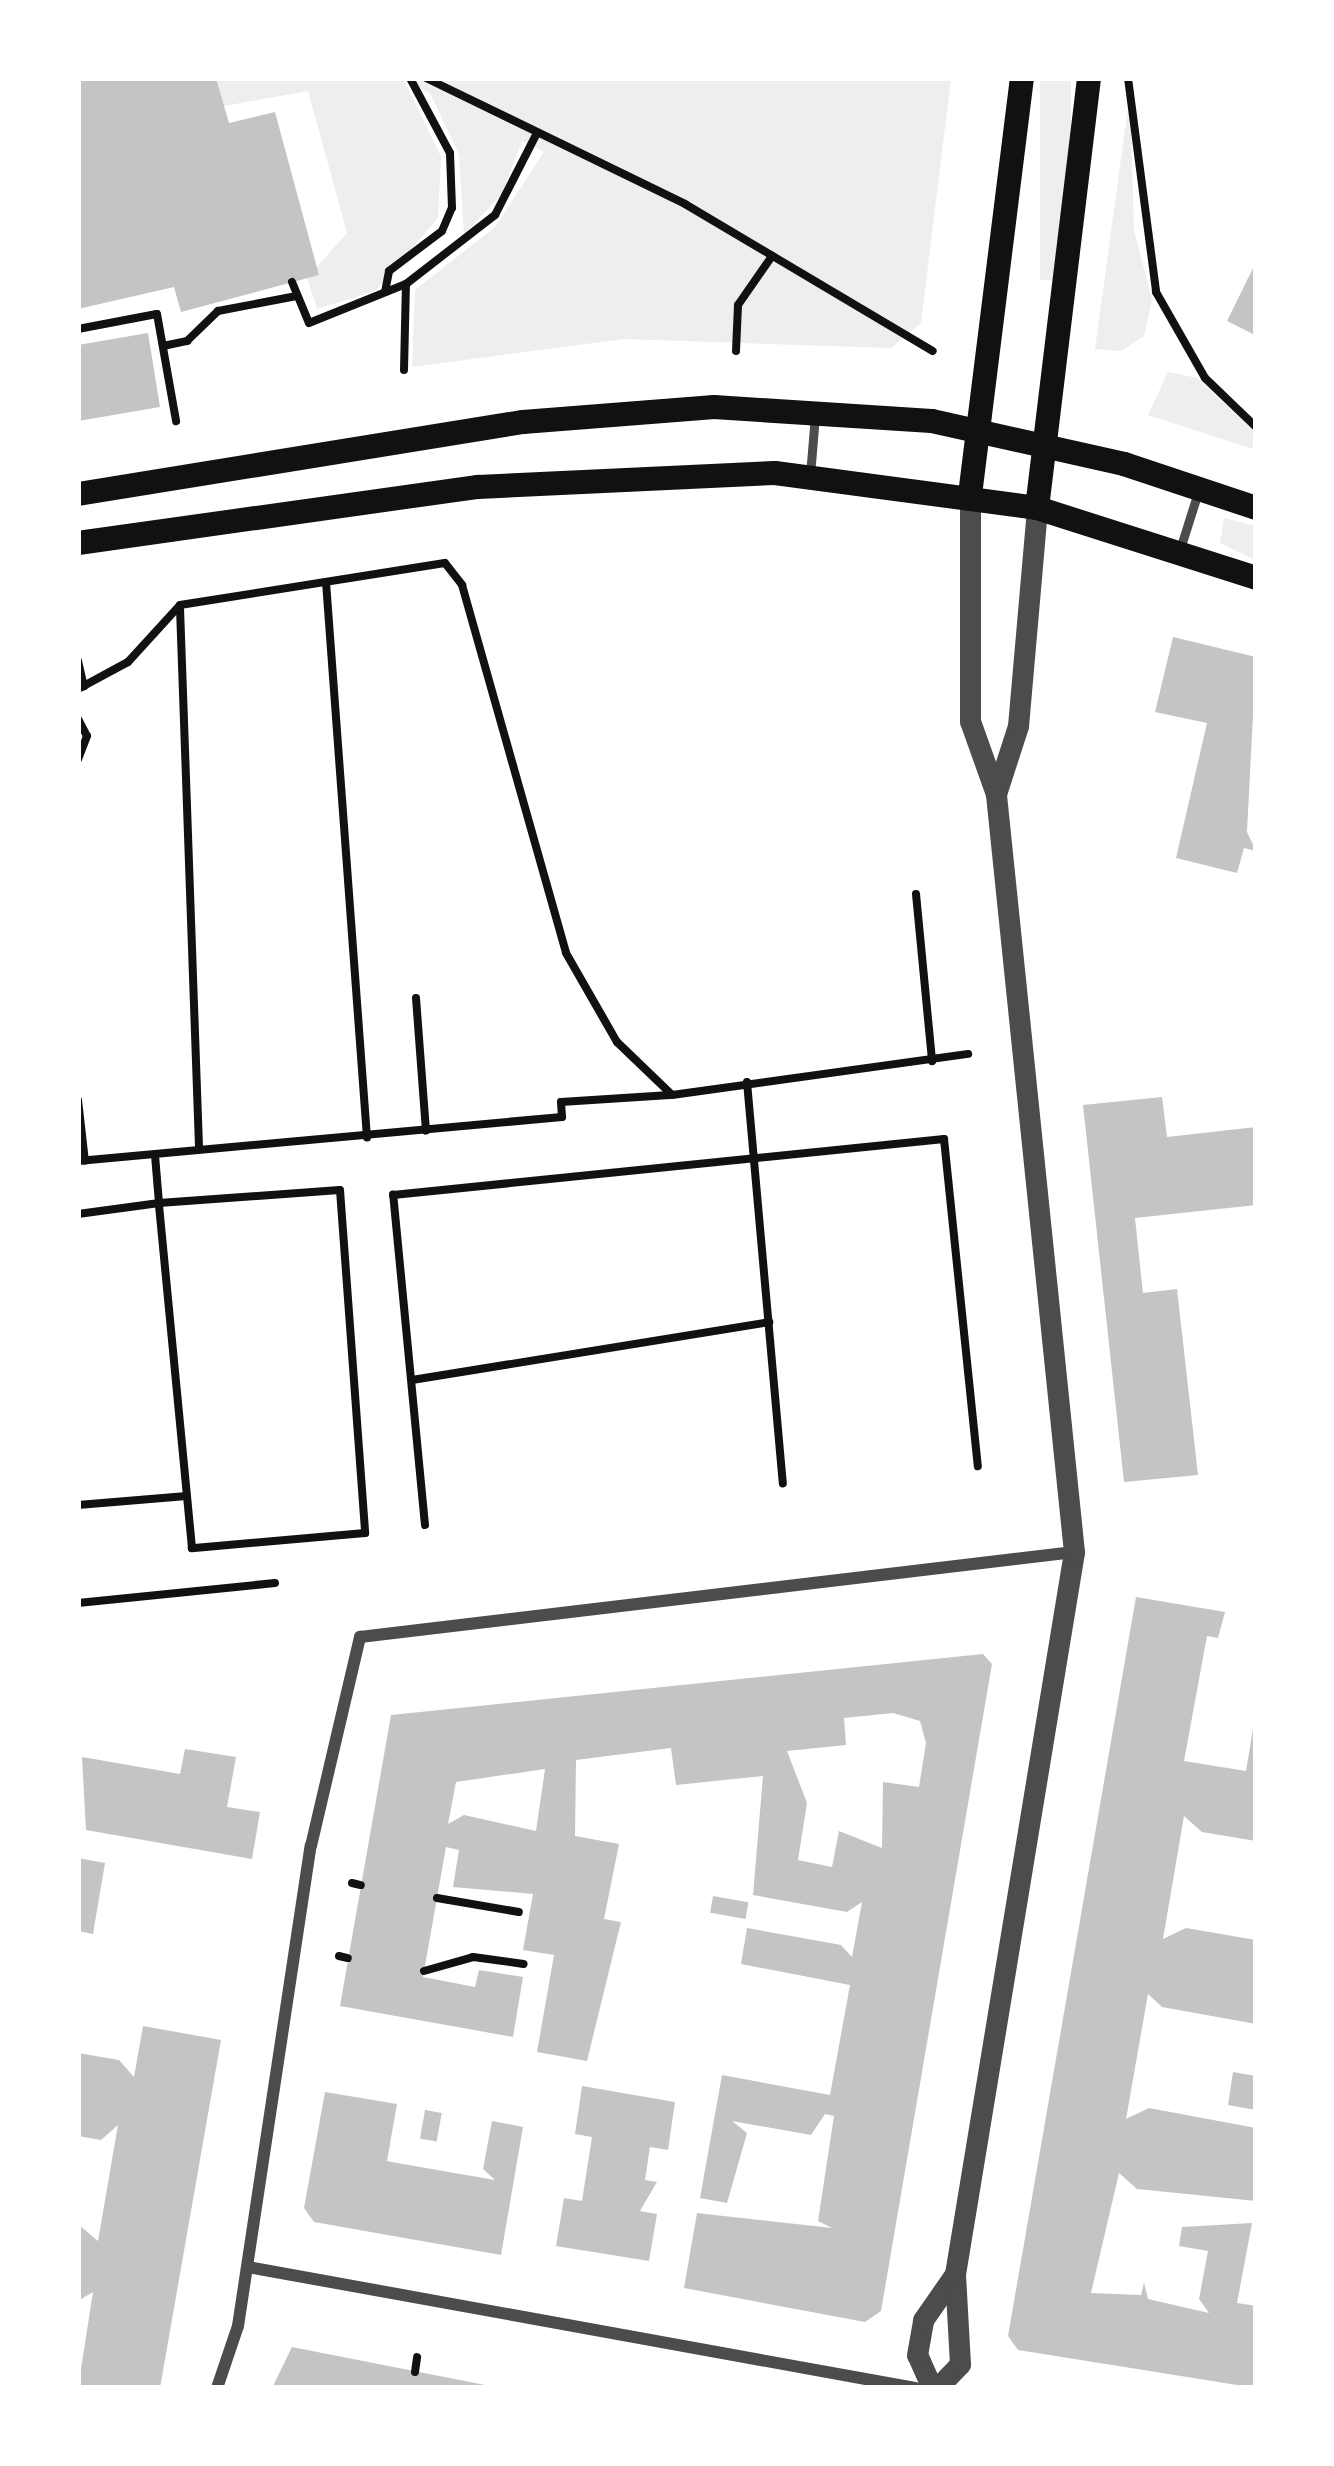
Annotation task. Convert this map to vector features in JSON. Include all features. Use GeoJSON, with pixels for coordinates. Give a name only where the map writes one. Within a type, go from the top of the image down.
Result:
{"type":"FeatureCollection","features":[{"type":"Feature","properties":{"kind":"main road"},"geometry":{"type":"LineString","coordinates":[[970,495],[1022,78]]}},
{"type":"Feature","properties":{"kind":"main road"},"geometry":{"type":"LineString","coordinates":[[1037,508],[1089,78]]}},
{"type":"Feature","properties":{"kind":"main road"},"geometry":{"type":"LineString","coordinates":[[78,494],[602,412],[815,411],[977,430],[1042,443],[1200,487],[1256,508]]}},
{"type":"Feature","properties":{"kind":"main road"},"geometry":{"type":"LineString","coordinates":[[78,543],[478,487],[810,475],[1037,508],[1180,549],[1256,578]]}},
{"type":"Feature","properties":{"kind":"street"},"geometry":{"type":"LineString","coordinates":[[955,2274],[923,2320],[917,2355],[934,2388],[960,2364],[955,2274],[1074,1552],[996,794],[970,721],[970,495]]}},
{"type":"Feature","properties":{"kind":"street"},"geometry":{"type":"LineString","coordinates":[[996,794],[1018,726],[1037,508]]}},
{"type":"Feature","properties":{"kind":"street"},"geometry":{"type":"LineString","coordinates":[[218,2388],[248,2267],[311,1846],[360,1637],[1074,1552]]}},
{"type":"Feature","properties":{"kind":"street"},"geometry":{"type":"LineString","coordinates":[[248,2267],[915,2388]]}},
{"type":"Feature","properties":{"kind":"lane"},"geometry":{"type":"LineString","coordinates":[[810,475],[815,411]]}},
{"type":"Feature","properties":{"kind":"lane"},"geometry":{"type":"LineString","coordinates":[[1180,549],[1200,487]]}},
{"type":"Feature","properties":{"kind":"path"},"geometry":{"type":"LineString","coordinates":[[385,293],[389,271],[442,231],[452,208],[450,153],[410,78]]}},
{"type":"Feature","properties":{"kind":"path"},"geometry":{"type":"LineString","coordinates":[[426,78],[772,256],[933,352]]}},
{"type":"Feature","properties":{"kind":"path"},"geometry":{"type":"LineString","coordinates":[[1128,78],[1156,292],[1204,378],[1256,427]]}},
{"type":"Feature","properties":{"kind":"path"},"geometry":{"type":"LineString","coordinates":[[292,282],[309,322],[406,284],[495,215],[538,133]]}},
{"type":"Feature","properties":{"kind":"path"},"geometry":{"type":"LineString","coordinates":[[736,352],[738,305],[772,256]]}},
{"type":"Feature","properties":{"kind":"path"},"geometry":{"type":"LineString","coordinates":[[404,370],[406,284]]}},
{"type":"Feature","properties":{"kind":"path"},"geometry":{"type":"LineString","coordinates":[[163,346],[187,341],[218,311],[298,296]]}},
{"type":"Feature","properties":{"kind":"path"},"geometry":{"type":"LineString","coordinates":[[78,329],[157,314],[176,421]]}},
{"type":"Feature","properties":{"kind":"path"},"geometry":{"type":"LineString","coordinates":[[78,662],[81,688],[128,662],[180,605],[445,563],[458,572],[566,953],[617,1042],[672,1095]]}},
{"type":"Feature","properties":{"kind":"path"},"geometry":{"type":"LineString","coordinates":[[326,582],[368,1137]]}},
{"type":"Feature","properties":{"kind":"path"},"geometry":{"type":"LineString","coordinates":[[180,605],[199,1146]]}},
{"type":"Feature","properties":{"kind":"path"},"geometry":{"type":"LineString","coordinates":[[78,719],[87,736],[78,759]]}},
{"type":"Feature","properties":{"kind":"path"},"geometry":{"type":"LineString","coordinates":[[916,894],[932,1061]]}},
{"type":"Feature","properties":{"kind":"path"},"geometry":{"type":"LineString","coordinates":[[416,998],[426,1131]]}},
{"type":"Feature","properties":{"kind":"path"},"geometry":{"type":"LineString","coordinates":[[78,1100],[82,1161],[199,1146],[368,1137],[562,1117],[561,1102],[672,1095],[968,1054]]}},
{"type":"Feature","properties":{"kind":"path"},"geometry":{"type":"LineString","coordinates":[[747,1082],[783,1483]]}},
{"type":"Feature","properties":{"kind":"path"},"geometry":{"type":"LineString","coordinates":[[425,1525],[393,1195],[944,1139],[978,1466]]}},
{"type":"Feature","properties":{"kind":"path"},"geometry":{"type":"LineString","coordinates":[[78,1214],[159,1203],[340,1190],[364,1533],[192,1548],[159,1203],[155,1155]]}},
{"type":"Feature","properties":{"kind":"path"},"geometry":{"type":"LineString","coordinates":[[412,1380],[769,1322]]}},
{"type":"Feature","properties":{"kind":"path"},"geometry":{"type":"LineString","coordinates":[[78,1505],[187,1496]]}},
{"type":"Feature","properties":{"kind":"path"},"geometry":{"type":"LineString","coordinates":[[78,1603],[275,1583]]}},
{"type":"Feature","properties":{"kind":"path"},"geometry":{"type":"LineString","coordinates":[[437,1898],[519,1912]]}},
{"type":"Feature","properties":{"kind":"path"},"geometry":{"type":"LineString","coordinates":[[424,1972],[473,1957],[524,1964]]}},
{"type":"Feature","properties":{"kind":"path"},"geometry":{"type":"LineString","coordinates":[[415,2372],[417,2357]]}},
{"type":"Feature","properties":{"kind":"shaded area"},"geometry":{"type":"Polygon","coordinates":[[[216,78],[951,78],[921,323],[891,348],[624,339],[412,367],[415,290],[495,227],[544,152],[522,141],[502,194],[464,234],[459,155],[430,93],[404,80],[441,157],[438,218],[375,291],[317,309],[307,278],[347,233],[308,91],[224,106],[216,78]]]}},
{"type":"Feature","properties":{"kind":"shaded area"},"geometry":{"type":"Polygon","coordinates":[[[1040,78],[1071,78],[1071,280],[1040,280],[1040,78]]]}},
{"type":"Feature","properties":{"kind":"shaded area"},"geometry":{"type":"Polygon","coordinates":[[[1130,93],[1134,230],[1152,299],[1144,336],[1121,351],[1095,349],[1130,93]]]}},
{"type":"Feature","properties":{"kind":"shaded area"},"geometry":{"type":"Polygon","coordinates":[[[1168,372],[1197,378],[1256,433],[1256,450],[1148,415],[1168,372]]]}},
{"type":"Feature","properties":{"kind":"shaded area"},"geometry":{"type":"Polygon","coordinates":[[[1224,518],[1256,526],[1256,560],[1220,543],[1224,518]]]}},
{"type":"Feature","properties":{"kind":"building"},"geometry":{"type":"Polygon","coordinates":[[[78,78],[216,78],[229,123],[275,112],[319,275],[181,312],[174,287],[78,309],[78,78]]]}},
{"type":"Feature","properties":{"kind":"building"},"geometry":{"type":"Polygon","coordinates":[[[1256,262],[1256,332],[1253,334],[1227,321],[1256,262]]]}},
{"type":"Feature","properties":{"kind":"building"},"geometry":{"type":"Polygon","coordinates":[[[148,333],[160,407],[78,421],[78,345],[148,333]]]}},
{"type":"Feature","properties":{"kind":"building"},"geometry":{"type":"Polygon","coordinates":[[[1173,637],[1256,657],[1247,832],[1256,851],[1244,848],[1237,873],[1176,858],[1207,723],[1155,712],[1173,637]]]}},
{"type":"Feature","properties":{"kind":"building"},"geometry":{"type":"Polygon","coordinates":[[[1162,1097],[1167,1137],[1256,1127],[1256,1205],[1135,1218],[1143,1293],[1177,1289],[1198,1475],[1124,1482],[1083,1105],[1162,1097]]]}},
{"type":"Feature","properties":{"kind":"building"},"geometry":{"type":"Polygon","coordinates":[[[1136,1597],[1225,1612],[1218,1638],[1207,1636],[1184,1761],[1246,1771],[1256,1711],[1256,1841],[1202,1832],[1184,1816],[1163,1939],[1186,1928],[1256,1940],[1256,2024],[1162,2007],[1148,1994],[1126,2119],[1149,2108],[1256,2128],[1256,2201],[1137,2189],[1119,2173],[1091,2293],[1141,2295],[1144,2283],[1148,2299],[1209,2313],[1199,2299],[1208,2251],[1179,2246],[1182,2227],[1252,2223],[1237,2303],[1256,2306],[1256,2388],[1018,2350],[1008,2336],[1136,1597]]]}},
{"type":"Feature","properties":{"kind":"building"},"geometry":{"type":"Polygon","coordinates":[[[983,1654],[992,1664],[881,2311],[865,2322],[684,2288],[697,2213],[832,2228],[818,2221],[834,2116],[825,2114],[811,2135],[732,2121],[747,2133],[727,2203],[700,2198],[722,2075],[830,2095],[850,1985],[741,1964],[747,1928],[841,1945],[852,1957],[862,1902],[847,1912],[753,1895],[763,1776],[676,1785],[671,1748],[576,1760],[575,1836],[619,1844],[604,1919],[621,1922],[587,2061],[537,2052],[554,1955],[523,1950],[533,1894],[453,1887],[459,1850],[446,1847],[423,1977],[475,1987],[479,1970],[523,1977],[513,2037],[340,2006],[391,1715],[983,1654]],[[893,1713],[844,1718],[846,1745],[787,1751],[807,1803],[798,1860],[832,1867],[839,1831],[882,1848],[883,1782],[919,1787],[926,1743],[920,1721],[893,1713]],[[545,1769],[456,1782],[448,1824],[464,1815],[536,1831],[545,1769]]]}},
{"type":"Feature","properties":{"kind":"building"},"geometry":{"type":"Polygon","coordinates":[[[185,1749],[236,1757],[227,1807],[260,1812],[252,1859],[86,1830],[82,1757],[180,1774],[185,1749]]]}},
{"type":"Feature","properties":{"kind":"building"},"geometry":{"type":"Polygon","coordinates":[[[78,1858],[105,1863],[93,1934],[78,1931],[78,1858]]]}},
{"type":"Feature","properties":{"kind":"building"},"geometry":{"type":"Polygon","coordinates":[[[713,1896],[748,1902],[746,1919],[710,1913],[713,1896]]]}},
{"type":"Feature","properties":{"kind":"building"},"geometry":{"type":"Polygon","coordinates":[[[143,2026],[221,2040],[160,2388],[78,2388],[93,2292],[78,2301],[78,2224],[98,2241],[118,2125],[101,2140],[78,2136],[78,2053],[119,2060],[134,2077],[143,2026]]]}},
{"type":"Feature","properties":{"kind":"building"},"geometry":{"type":"Polygon","coordinates":[[[1233,2072],[1256,2076],[1256,2110],[1228,2105],[1233,2072]]]}},
{"type":"Feature","properties":{"kind":"building"},"geometry":{"type":"Polygon","coordinates":[[[582,2086],[675,2102],[668,2150],[650,2147],[645,2180],[657,2182],[640,2211],[657,2214],[649,2261],[556,2246],[564,2198],[582,2201],[592,2137],[575,2134],[582,2086]]]}},
{"type":"Feature","properties":{"kind":"building"},"geometry":{"type":"Polygon","coordinates":[[[325,2092],[397,2104],[387,2161],[397,2163],[495,2180],[483,2169],[492,2121],[523,2127],[501,2255],[314,2222],[304,2208],[325,2092]]]}},
{"type":"Feature","properties":{"kind":"building"},"geometry":{"type":"Polygon","coordinates":[[[425,2110],[442,2113],[437,2142],[420,2139],[425,2110]]]}},
{"type":"Feature","properties":{"kind":"building"},"geometry":{"type":"Polygon","coordinates":[[[292,2347],[490,2386],[490,2388],[272,2388],[292,2347]]]}}]}
